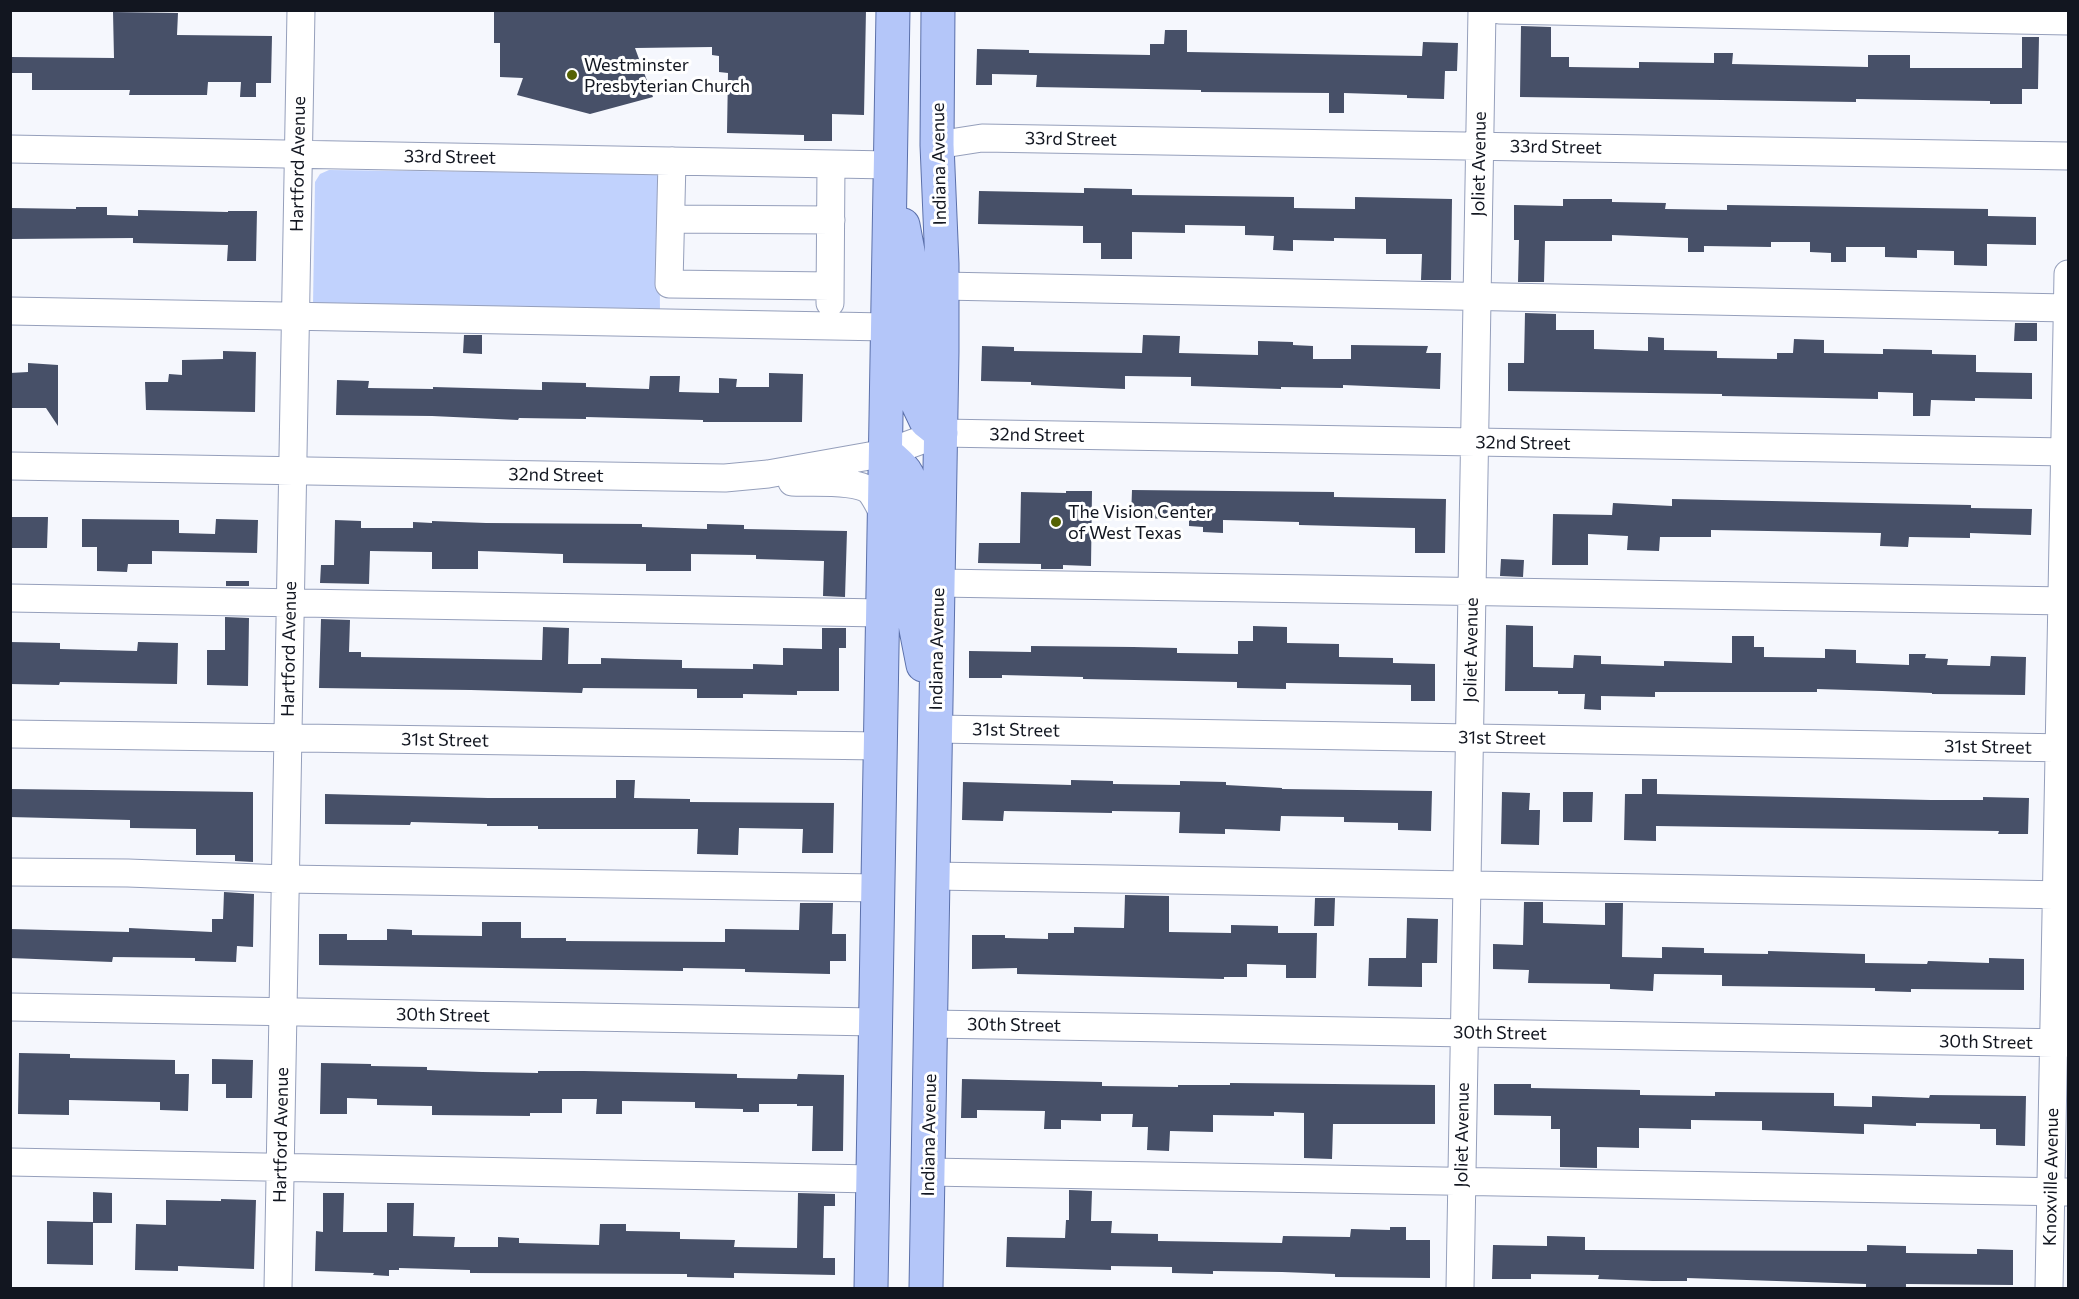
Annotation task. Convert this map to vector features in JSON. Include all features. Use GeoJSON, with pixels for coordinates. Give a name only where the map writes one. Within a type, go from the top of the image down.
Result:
{"type":"FeatureCollection","features":[{"type":"Feature","properties":{"kind":"main road"},"geometry":{"type":"LineString","coordinates":[[871,1288],[893,10]]}},
{"type":"Feature","properties":{"kind":"main road","name":"Indiana Avenue"},"geometry":{"type":"LineString","coordinates":[[926,1288],[941,433],[942,286],[937,145],[938,10]]}},
{"type":"Feature","properties":{"kind":"main road"},"geometry":{"type":"LineString","coordinates":[[890,165],[913,278],[917,402],[926,421],[941,433]]}},
{"type":"Feature","properties":{"kind":"main road"},"geometry":{"type":"LineString","coordinates":[[886,453],[905,469],[911,479],[914,496],[914,619],[936,729]]}},
{"type":"Feature","properties":{"kind":"street","name":"Hartford Avenue"},"geometry":{"type":"LineString","coordinates":[[278,1288],[301,10]]}},
{"type":"Feature","properties":{"kind":"street","name":"Joliet Avenue"},"geometry":{"type":"LineString","coordinates":[[1460,1288],[1482,10]]}},
{"type":"Feature","properties":{"kind":"street"},"geometry":{"type":"LineString","coordinates":[[1499,10],[2068,21]]}},
{"type":"Feature","properties":{"kind":"street","name":"33rd Street"},"geometry":{"type":"LineString","coordinates":[[937,145],[982,138],[2068,156]]}},
{"type":"Feature","properties":{"kind":"street","name":"33rd Street"},"geometry":{"type":"LineString","coordinates":[[10,149],[890,165]]}},
{"type":"Feature","properties":{"kind":"street"},"geometry":{"type":"LineString","coordinates":[[672,161],[669,284],[830,286]]}},
{"type":"Feature","properties":{"kind":"street"},"geometry":{"type":"LineString","coordinates":[[830,326],[831,164]]}},
{"type":"Feature","properties":{"kind":"street"},"geometry":{"type":"LineString","coordinates":[[671,219],[831,220]]}},
{"type":"Feature","properties":{"kind":"street","name":"Knoxville Avenue"},"geometry":{"type":"LineString","coordinates":[[2049,1288],[2060,1192],[2068,274]]}},
{"type":"Feature","properties":{"kind":"street"},"geometry":{"type":"LineString","coordinates":[[942,286],[2068,308]]}},
{"type":"Feature","properties":{"kind":"street"},"geometry":{"type":"LineString","coordinates":[[10,311],[887,327]]}},
{"type":"Feature","properties":{"kind":"street","name":"32nd Street"},"geometry":{"type":"LineString","coordinates":[[10,466],[725,478],[787,471],[886,453],[941,433],[2067,452]]}},
{"type":"Feature","properties":{"kind":"street"},"geometry":{"type":"LineString","coordinates":[[725,478],[857,485],[869,491],[884,515]]}},
{"type":"Feature","properties":{"kind":"street"},"geometry":{"type":"LineString","coordinates":[[938,583],[2066,601]]}},
{"type":"Feature","properties":{"kind":"street"},"geometry":{"type":"LineString","coordinates":[[10,598],[290,601],[882,613]]}},
{"type":"Feature","properties":{"kind":"street","name":"31st Street"},"geometry":{"type":"LineString","coordinates":[[936,729],[2064,748]]}},
{"type":"Feature","properties":{"kind":"street","name":"31st Street"},"geometry":{"type":"LineString","coordinates":[[10,734],[880,746]]}},
{"type":"Feature","properties":{"kind":"street"},"geometry":{"type":"LineString","coordinates":[[10,872],[128,873],[285,879],[878,888]]}},
{"type":"Feature","properties":{"kind":"street"},"geometry":{"type":"LineString","coordinates":[[933,876],[1467,887],[2063,895]]}},
{"type":"Feature","properties":{"kind":"street","name":"30th Street"},"geometry":{"type":"LineString","coordinates":[[10,1007],[876,1022]]}},
{"type":"Feature","properties":{"kind":"street","name":"30th Street"},"geometry":{"type":"LineString","coordinates":[[931,1024],[2061,1043]]}},
{"type":"Feature","properties":{"kind":"street"},"geometry":{"type":"LineString","coordinates":[[10,1162],[873,1179]]}},
{"type":"Feature","properties":{"kind":"street"},"geometry":{"type":"LineString","coordinates":[[928,1172],[2060,1192]]}},
{"type":"Feature","properties":{"kind":"shaded area"},"geometry":{"type":"Polygon","coordinates":[[[329,170],[659,174],[660,317],[313,305],[315,182],[320,174],[329,170]]]}},
{"type":"Feature","properties":{"kind":"building","name":"Westminster Presbyterian Church"},"geometry":{"type":"Polygon","coordinates":[[[494,10],[866,10],[864,115],[832,114],[832,141],[804,141],[804,135],[727,133],[728,73],[719,72],[719,56],[712,55],[712,47],[635,48],[653,97],[590,114],[517,95],[523,78],[500,77],[500,43],[494,43],[494,10]]]}},
{"type":"Feature","properties":{"kind":"building"},"geometry":{"type":"Polygon","coordinates":[[[113,12],[178,13],[177,35],[272,36],[271,83],[256,83],[256,97],[240,97],[241,82],[208,82],[207,95],[129,95],[130,90],[32,90],[32,73],[10,73],[10,57],[114,58],[113,12]]]}},
{"type":"Feature","properties":{"kind":"building"},"geometry":{"type":"Polygon","coordinates":[[[1521,26],[1551,27],[1551,57],[1569,57],[1569,67],[1639,68],[1639,62],[1714,63],[1714,53],[1733,53],[1732,64],[1868,67],[1868,55],[1910,55],[1910,68],[2022,68],[2022,37],[2039,37],[2038,89],[2022,89],[2022,104],[1990,104],[1990,101],[1856,99],[1856,102],[1520,97],[1521,26]]]}},
{"type":"Feature","properties":{"kind":"building"},"geometry":{"type":"Polygon","coordinates":[[[1165,30],[1187,30],[1187,52],[1422,56],[1423,42],[1458,43],[1457,71],[1445,71],[1444,99],[1344,93],[1344,113],[1329,113],[1329,93],[1036,87],[1037,75],[992,74],[992,85],[976,85],[977,49],[1029,50],[1029,53],[1150,55],[1150,44],[1164,44],[1165,30]]]}},
{"type":"Feature","properties":{"kind":"building"},"geometry":{"type":"Polygon","coordinates":[[[1084,188],[1132,189],[1132,195],[1294,197],[1294,208],[1355,209],[1355,197],[1452,199],[1451,280],[1421,280],[1422,254],[1386,254],[1386,239],[1293,240],[1293,251],[1273,250],[1274,236],[1245,235],[1245,226],[1185,225],[1185,233],[1132,232],[1132,259],[1101,259],[1101,243],[1083,243],[1083,226],[978,224],[979,191],[1084,193],[1084,188]]]}},
{"type":"Feature","properties":{"kind":"building"},"geometry":{"type":"Polygon","coordinates":[[[1563,199],[1612,199],[1612,202],[1666,203],[1665,209],[1727,210],[1727,205],[1988,209],[1988,216],[2036,217],[2036,245],[1987,244],[1987,266],[1954,265],[1954,251],[1917,250],[1917,258],[1885,257],[1885,247],[1846,247],[1846,262],[1831,262],[1831,253],[1810,252],[1810,242],[1771,242],[1771,247],[1704,246],[1704,252],[1688,252],[1688,238],[1612,235],[1612,241],[1545,241],[1544,282],[1518,282],[1519,240],[1514,240],[1514,205],[1563,206],[1563,199]]]}},
{"type":"Feature","properties":{"kind":"building"},"geometry":{"type":"Polygon","coordinates":[[[76,207],[107,207],[107,215],[138,216],[138,210],[257,211],[256,261],[227,261],[228,245],[133,243],[133,238],[10,239],[11,208],[76,209],[76,207]]]}},
{"type":"Feature","properties":{"kind":"building"},"geometry":{"type":"Polygon","coordinates":[[[1525,313],[1556,314],[1556,330],[1594,330],[1594,349],[1648,351],[1648,337],[1664,338],[1664,350],[1717,351],[1717,358],[1777,359],[1777,353],[1793,353],[1794,339],[1824,340],[1824,353],[1883,354],[1883,349],[1932,350],[1932,354],[1976,355],[1976,372],[2032,373],[2032,399],[1931,400],[1930,416],[1913,416],[1913,393],[1878,392],[1878,399],[1508,391],[1508,363],[1524,363],[1525,313]]]}},
{"type":"Feature","properties":{"kind":"building"},"geometry":{"type":"Polygon","coordinates":[[[2015,323],[2037,323],[2037,341],[2014,341],[2015,323]]]}},
{"type":"Feature","properties":{"kind":"building"},"geometry":{"type":"Polygon","coordinates":[[[464,335],[482,335],[482,354],[463,353],[464,335]]]}},
{"type":"Feature","properties":{"kind":"building"},"geometry":{"type":"Polygon","coordinates":[[[1143,335],[1180,336],[1179,353],[1258,355],[1258,341],[1293,342],[1293,345],[1313,346],[1313,359],[1351,359],[1351,345],[1428,346],[1426,353],[1441,353],[1440,389],[1343,385],[1343,388],[1281,387],[1281,389],[1191,386],[1191,377],[1125,376],[1125,389],[981,381],[982,346],[1014,347],[1014,351],[1142,353],[1143,335]]]}},
{"type":"Feature","properties":{"kind":"building"},"geometry":{"type":"Polygon","coordinates":[[[223,351],[256,352],[255,412],[146,410],[145,382],[168,382],[169,374],[182,375],[182,360],[223,359],[223,351]]]}},
{"type":"Feature","properties":{"kind":"building"},"geometry":{"type":"Polygon","coordinates":[[[28,363],[58,365],[58,426],[46,408],[10,408],[10,373],[28,372],[28,363]]]}},
{"type":"Feature","properties":{"kind":"building"},"geometry":{"type":"Polygon","coordinates":[[[769,373],[803,374],[802,422],[703,422],[703,420],[586,417],[586,419],[519,418],[518,420],[336,415],[337,380],[369,381],[368,388],[542,390],[542,382],[586,383],[586,387],[649,389],[650,376],[680,376],[679,392],[719,393],[719,378],[737,379],[736,387],[769,387],[769,373]]]}},
{"type":"Feature","properties":{"kind":"building"},"geometry":{"type":"Polygon","coordinates":[[[1132,490],[1334,492],[1334,497],[1446,499],[1445,553],[1415,553],[1415,528],[1299,525],[1299,522],[1223,520],[1223,533],[1203,532],[1203,527],[1189,526],[1189,519],[1131,518],[1132,490]]]}},
{"type":"Feature","properties":{"kind":"building","name":"The Vision Center of West Texas"},"geometry":{"type":"Polygon","coordinates":[[[1066,491],[1092,491],[1091,566],[1063,565],[1063,569],[1041,569],[1041,564],[978,563],[979,543],[1020,543],[1021,492],[1066,493],[1066,491]]]}},
{"type":"Feature","properties":{"kind":"building"},"geometry":{"type":"Polygon","coordinates":[[[1672,499],[1971,505],[1971,508],[2032,509],[2031,535],[1970,533],[1970,538],[1909,537],[1908,547],[1880,546],[1881,533],[1711,530],[1711,537],[1660,537],[1659,551],[1627,550],[1628,536],[1588,534],[1588,565],[1552,565],[1553,514],[1612,515],[1613,503],[1672,506],[1672,499]]]}},
{"type":"Feature","properties":{"kind":"building"},"geometry":{"type":"Polygon","coordinates":[[[10,517],[48,517],[47,548],[10,548],[10,517]]]}},
{"type":"Feature","properties":{"kind":"building"},"geometry":{"type":"Polygon","coordinates":[[[82,519],[179,520],[179,533],[215,534],[216,519],[258,520],[257,553],[152,551],[152,564],[128,564],[127,572],[97,571],[97,547],[82,547],[82,519]]]}},
{"type":"Feature","properties":{"kind":"building"},"geometry":{"type":"Polygon","coordinates":[[[335,520],[361,521],[361,528],[413,528],[413,522],[432,523],[432,521],[642,524],[642,527],[707,529],[707,524],[744,525],[744,529],[847,531],[845,597],[823,596],[824,561],[756,559],[756,555],[691,554],[691,571],[646,571],[646,564],[563,563],[563,554],[478,551],[478,569],[432,569],[432,552],[370,551],[369,584],[320,583],[321,565],[334,565],[335,520]]]}},
{"type":"Feature","properties":{"kind":"building"},"geometry":{"type":"Polygon","coordinates":[[[1501,559],[1524,560],[1523,577],[1500,576],[1501,559]]]}},
{"type":"Feature","properties":{"kind":"building"},"geometry":{"type":"Polygon","coordinates":[[[226,581],[249,581],[249,586],[226,586],[226,581]]]}},
{"type":"Feature","properties":{"kind":"building"},"geometry":{"type":"Polygon","coordinates":[[[225,617],[249,618],[248,686],[207,685],[207,650],[225,650],[225,617]]]}},
{"type":"Feature","properties":{"kind":"building"},"geometry":{"type":"Polygon","coordinates":[[[321,619],[350,620],[349,652],[361,652],[361,657],[542,660],[543,627],[569,628],[568,664],[601,664],[601,658],[682,660],[682,668],[753,669],[753,664],[783,665],[783,648],[822,649],[822,628],[846,628],[846,648],[839,648],[839,691],[797,691],[797,695],[743,694],[743,698],[697,698],[697,689],[583,688],[582,693],[319,688],[321,619]]]}},
{"type":"Feature","properties":{"kind":"building"},"geometry":{"type":"Polygon","coordinates":[[[1506,625],[1533,626],[1533,667],[1573,668],[1574,655],[1601,656],[1601,664],[1664,666],[1664,661],[1732,663],[1732,636],[1754,636],[1754,647],[1764,647],[1764,657],[1825,658],[1825,649],[1856,650],[1856,663],[1909,665],[1909,654],[1926,654],[1925,658],[1948,659],[1947,665],[1990,666],[1991,656],[2026,657],[2025,695],[1817,689],[1817,692],[1655,692],[1655,697],[1601,696],[1601,710],[1584,709],[1585,694],[1558,694],[1558,691],[1505,691],[1506,625]]]}},
{"type":"Feature","properties":{"kind":"building"},"geometry":{"type":"Polygon","coordinates":[[[1253,626],[1287,627],[1287,643],[1339,644],[1339,657],[1393,658],[1393,663],[1435,664],[1435,701],[1411,701],[1411,685],[1286,683],[1286,689],[1237,688],[1237,682],[1002,675],[1002,678],[969,678],[969,651],[1031,652],[1031,646],[1133,647],[1177,648],[1177,653],[1238,654],[1238,641],[1253,641],[1253,626]]]}},
{"type":"Feature","properties":{"kind":"building"},"geometry":{"type":"Polygon","coordinates":[[[10,642],[60,643],[60,649],[137,651],[138,642],[178,643],[177,684],[60,682],[59,685],[10,684],[10,642]]]}},
{"type":"Feature","properties":{"kind":"building"},"geometry":{"type":"Polygon","coordinates":[[[1642,779],[1657,779],[1657,794],[1931,800],[1983,800],[1983,797],[2029,798],[2028,834],[1998,834],[1999,831],[1656,826],[1656,841],[1624,840],[1625,794],[1642,794],[1642,779]]]}},
{"type":"Feature","properties":{"kind":"building"},"geometry":{"type":"Polygon","coordinates":[[[616,780],[635,780],[634,798],[690,799],[690,802],[834,803],[833,853],[802,853],[803,829],[739,828],[738,855],[697,854],[698,829],[538,829],[538,826],[411,822],[410,825],[325,824],[325,794],[616,798],[616,780]]]}},
{"type":"Feature","properties":{"kind":"building"},"geometry":{"type":"Polygon","coordinates":[[[1071,780],[1113,781],[1113,784],[1180,785],[1180,781],[1226,782],[1226,785],[1282,789],[1432,791],[1431,831],[1398,830],[1398,823],[1344,822],[1344,817],[1281,816],[1280,831],[1225,829],[1225,834],[1179,833],[1180,812],[1004,811],[1003,821],[962,820],[963,782],[1071,785],[1071,780]]]}},
{"type":"Feature","properties":{"kind":"building"},"geometry":{"type":"Polygon","coordinates":[[[10,789],[253,792],[253,862],[235,861],[235,855],[196,855],[196,829],[130,828],[130,820],[10,817],[10,789]]]}},
{"type":"Feature","properties":{"kind":"building"},"geometry":{"type":"Polygon","coordinates":[[[1502,792],[1530,793],[1529,810],[1540,810],[1539,845],[1501,844],[1502,792]]]}},
{"type":"Feature","properties":{"kind":"building"},"geometry":{"type":"Polygon","coordinates":[[[1563,792],[1593,792],[1592,822],[1563,822],[1563,792]]]}},
{"type":"Feature","properties":{"kind":"building"},"geometry":{"type":"Polygon","coordinates":[[[224,892],[254,894],[253,947],[237,946],[236,962],[195,961],[195,958],[113,957],[112,962],[10,958],[10,929],[129,932],[129,928],[212,932],[212,919],[223,919],[224,892]]]}},
{"type":"Feature","properties":{"kind":"building"},"geometry":{"type":"Polygon","coordinates":[[[1125,895],[1169,896],[1169,932],[1231,933],[1231,925],[1278,926],[1278,933],[1317,933],[1316,978],[1286,978],[1286,965],[1247,964],[1247,977],[1224,977],[1224,979],[1017,974],[1017,968],[972,969],[972,935],[1048,939],[1048,933],[1074,933],[1074,927],[1124,928],[1125,895]]]}},
{"type":"Feature","properties":{"kind":"building"},"geometry":{"type":"Polygon","coordinates":[[[1315,898],[1335,898],[1334,926],[1314,926],[1315,898]]]}},
{"type":"Feature","properties":{"kind":"building"},"geometry":{"type":"Polygon","coordinates":[[[1524,902],[1543,902],[1543,923],[1605,925],[1605,903],[1623,903],[1622,957],[1662,958],[1662,947],[1704,948],[1704,953],[1768,954],[1768,951],[1865,954],[1865,963],[1927,964],[1928,961],[1989,963],[1989,958],[2024,959],[2024,990],[1911,989],[1911,992],[1875,991],[1875,988],[1722,986],[1722,975],[1654,974],[1653,991],[1610,989],[1610,984],[1528,983],[1529,970],[1493,969],[1493,944],[1523,945],[1524,902]]]}},
{"type":"Feature","properties":{"kind":"building"},"geometry":{"type":"Polygon","coordinates":[[[800,903],[833,903],[832,934],[846,934],[846,961],[830,961],[830,974],[745,972],[745,969],[683,968],[683,971],[319,965],[319,934],[347,934],[347,940],[387,940],[387,929],[412,930],[412,935],[482,936],[482,922],[521,922],[521,938],[566,938],[566,941],[725,942],[725,929],[799,930],[800,903]]]}},
{"type":"Feature","properties":{"kind":"building"},"geometry":{"type":"Polygon","coordinates":[[[1407,918],[1438,919],[1437,963],[1422,963],[1422,987],[1368,986],[1369,958],[1406,958],[1407,918]]]}},
{"type":"Feature","properties":{"kind":"building"},"geometry":{"type":"Polygon","coordinates":[[[19,1053],[70,1054],[70,1058],[175,1060],[175,1074],[189,1074],[188,1111],[160,1110],[160,1102],[69,1100],[69,1115],[18,1114],[19,1053]]]}},
{"type":"Feature","properties":{"kind":"building"},"geometry":{"type":"Polygon","coordinates":[[[212,1059],[253,1060],[252,1098],[226,1098],[226,1084],[212,1084],[212,1059]]]}},
{"type":"Feature","properties":{"kind":"building"},"geometry":{"type":"Polygon","coordinates":[[[321,1063],[427,1067],[427,1070],[482,1072],[737,1074],[737,1078],[797,1079],[798,1074],[844,1075],[843,1151],[812,1151],[813,1106],[797,1106],[797,1104],[759,1104],[759,1112],[743,1112],[743,1109],[695,1108],[695,1102],[622,1101],[622,1114],[596,1114],[597,1099],[562,1099],[562,1113],[530,1113],[530,1116],[432,1115],[432,1106],[377,1105],[377,1099],[347,1098],[347,1114],[320,1114],[321,1063]]]}},
{"type":"Feature","properties":{"kind":"building"},"geometry":{"type":"Polygon","coordinates":[[[962,1079],[1102,1082],[1102,1086],[1178,1087],[1178,1085],[1230,1085],[1230,1083],[1435,1085],[1435,1124],[1333,1124],[1332,1159],[1304,1158],[1304,1113],[1274,1112],[1274,1116],[1213,1115],[1213,1132],[1170,1131],[1169,1151],[1147,1150],[1148,1127],[1132,1127],[1133,1114],[1101,1114],[1101,1121],[1061,1120],[1061,1129],[1044,1129],[1045,1111],[977,1110],[977,1118],[961,1118],[962,1079]]]}},
{"type":"Feature","properties":{"kind":"building"},"geometry":{"type":"Polygon","coordinates":[[[1494,1084],[1531,1084],[1531,1088],[1640,1090],[1640,1095],[1715,1096],[1715,1092],[1834,1093],[1834,1106],[1872,1107],[1872,1096],[1929,1098],[1930,1095],[2026,1096],[2025,1146],[1996,1145],[1996,1129],[1980,1129],[1980,1124],[1916,1123],[1916,1126],[1864,1124],[1864,1134],[1762,1130],[1762,1121],[1691,1120],[1691,1129],[1639,1128],[1639,1148],[1597,1147],[1597,1168],[1560,1167],[1560,1129],[1551,1129],[1551,1116],[1494,1115],[1494,1084]]]}},
{"type":"Feature","properties":{"kind":"building"},"geometry":{"type":"Polygon","coordinates":[[[1069,1190],[1092,1191],[1091,1221],[1112,1221],[1111,1233],[1158,1234],[1158,1241],[1282,1243],[1283,1236],[1350,1237],[1351,1229],[1390,1230],[1390,1227],[1406,1227],[1406,1240],[1430,1240],[1430,1278],[1335,1277],[1335,1274],[1282,1272],[1172,1273],[1172,1267],[1111,1266],[1111,1270],[1006,1267],[1007,1237],[1065,1238],[1066,1220],[1069,1220],[1069,1190]]]}},
{"type":"Feature","properties":{"kind":"building"},"geometry":{"type":"Polygon","coordinates":[[[93,1192],[112,1193],[112,1223],[93,1223],[93,1265],[47,1264],[47,1221],[93,1222],[93,1192]]]}},
{"type":"Feature","properties":{"kind":"building"},"geometry":{"type":"Polygon","coordinates":[[[323,1193],[344,1193],[343,1232],[387,1232],[387,1203],[414,1203],[413,1236],[455,1237],[454,1247],[498,1247],[498,1237],[519,1238],[519,1243],[599,1245],[600,1224],[626,1224],[626,1231],[680,1232],[680,1239],[735,1240],[734,1247],[797,1248],[798,1193],[835,1194],[835,1206],[824,1206],[823,1258],[835,1258],[835,1275],[734,1273],[734,1278],[687,1277],[687,1274],[470,1273],[470,1270],[399,1268],[399,1270],[389,1270],[389,1276],[373,1275],[374,1273],[315,1271],[316,1231],[323,1232],[323,1193]]]}},
{"type":"Feature","properties":{"kind":"building"},"geometry":{"type":"Polygon","coordinates":[[[221,1199],[256,1200],[254,1269],[178,1266],[178,1271],[135,1270],[136,1224],[166,1225],[166,1200],[221,1201],[221,1199]]]}},
{"type":"Feature","properties":{"kind":"building"},"geometry":{"type":"Polygon","coordinates":[[[1547,1236],[1585,1237],[1585,1250],[1867,1251],[1867,1245],[1906,1246],[1906,1253],[1977,1254],[1977,1249],[2013,1250],[2013,1285],[1906,1284],[1906,1288],[1866,1287],[1866,1284],[1687,1278],[1687,1281],[1653,1281],[1598,1279],[1599,1275],[1531,1274],[1531,1279],[1492,1279],[1493,1245],[1547,1246],[1547,1236]]]}},
{"type":"Feature","properties":{"kind":"place","name":"Westminster Presbyterian Church"},"geometry":{"type":"Point","coordinates":[572,75]}},
{"type":"Feature","properties":{"kind":"place","name":"The Vision Center of West Texas"},"geometry":{"type":"Point","coordinates":[1056,522]}}]}
